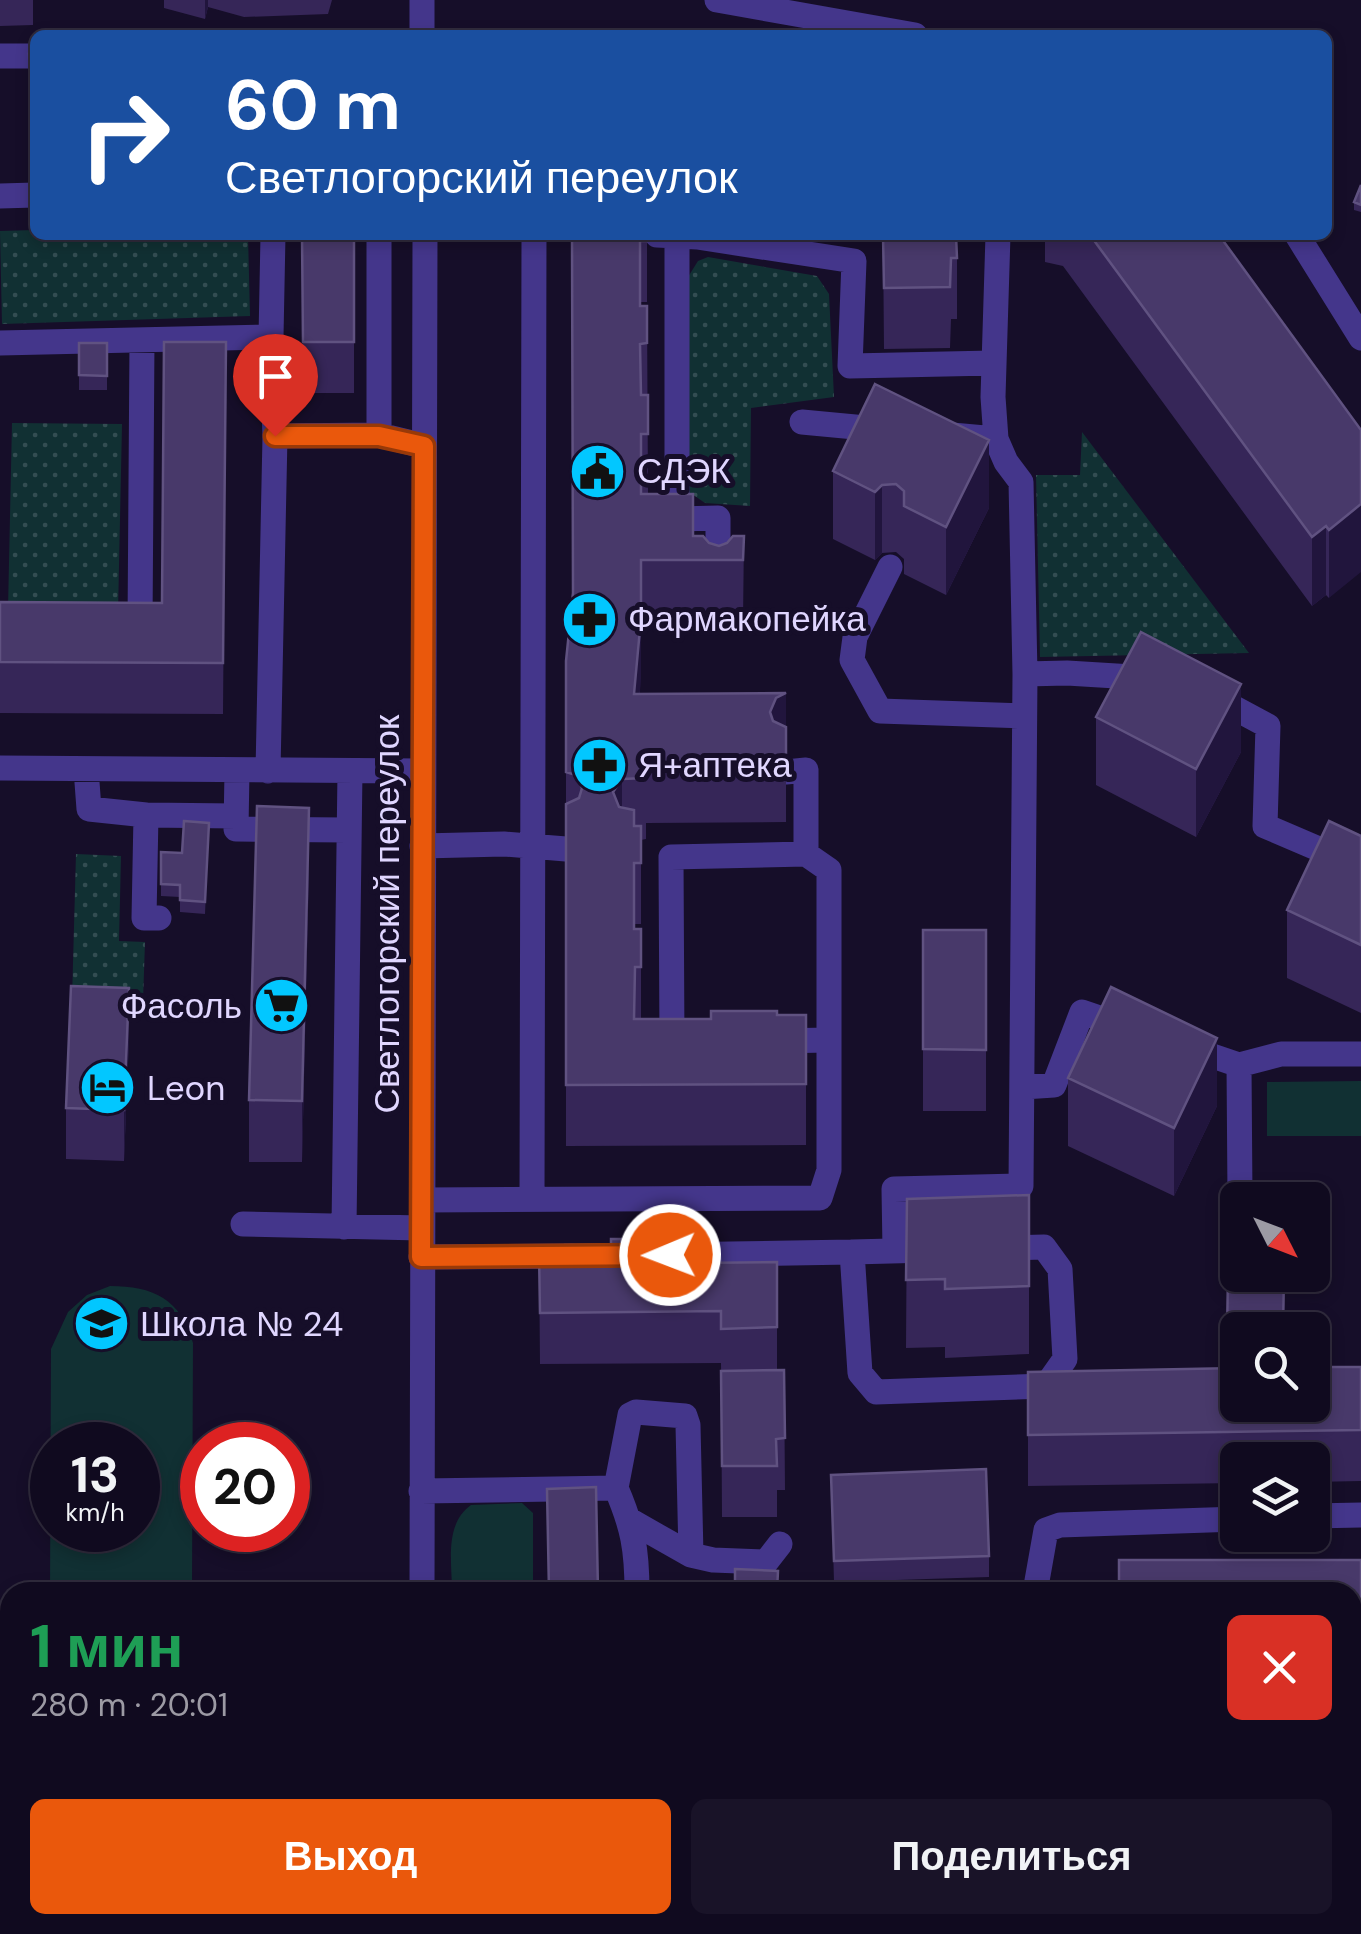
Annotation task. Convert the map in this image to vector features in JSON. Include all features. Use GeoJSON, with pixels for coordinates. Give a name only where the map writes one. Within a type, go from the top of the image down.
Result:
{"type":"FeatureCollection","features":[{"type":"Feature","properties":{"kind":"street"},"geometry":{"type":"LineString","coordinates":[[422,0],[422,30]]}},
{"type":"Feature","properties":{"kind":"street"},"geometry":{"type":"LineString","coordinates":[[718,0],[887,30]]}},
{"type":"Feature","properties":{"kind":"street"},"geometry":{"type":"LineString","coordinates":[[0,56],[30,56]]}},
{"type":"Feature","properties":{"kind":"street"},"geometry":{"type":"LineString","coordinates":[[0,196],[30,195]]}},
{"type":"Feature","properties":{"kind":"street"},"geometry":{"type":"LineString","coordinates":[[268,772],[275,436],[272,240]]}},
{"type":"Feature","properties":{"kind":"street"},"geometry":{"type":"LineString","coordinates":[[379,240],[379,436]]}},
{"type":"Feature","properties":{"kind":"street","name":"Светлогорский переулок"},"geometry":{"type":"LineString","coordinates":[[422,1582],[425,240]]}},
{"type":"Feature","properties":{"kind":"street"},"geometry":{"type":"LineString","coordinates":[[532,1198],[534,240]]}},
{"type":"Feature","properties":{"kind":"street"},"geometry":{"type":"LineString","coordinates":[[667,240],[677,519],[718,518],[718,591]]}},
{"type":"Feature","properties":{"kind":"street"},"geometry":{"type":"LineString","coordinates":[[717,240],[854,260],[850,366],[994,364]]}},
{"type":"Feature","properties":{"kind":"street"},"geometry":{"type":"LineString","coordinates":[[895,1250],[894,1189],[1021,1186],[1021,482],[996,439],[998,240]]}},
{"type":"Feature","properties":{"kind":"street"},"geometry":{"type":"LineString","coordinates":[[1300,240],[1361,338]]}},
{"type":"Feature","properties":{"kind":"street"},"geometry":{"type":"LineString","coordinates":[[0,343],[271,336]]}},
{"type":"Feature","properties":{"kind":"street"},"geometry":{"type":"LineString","coordinates":[[100,627],[140,626],[142,340]]}},
{"type":"Feature","properties":{"kind":"street"},"geometry":{"type":"LineString","coordinates":[[802,422],[996,439]]}},
{"type":"Feature","properties":{"kind":"street"},"geometry":{"type":"LineString","coordinates":[[275,436],[379,436],[424,446]]}},
{"type":"Feature","properties":{"kind":"street"},"geometry":{"type":"LineString","coordinates":[[890,567],[855,637],[852,660],[880,710],[1024,716]]}},
{"type":"Feature","properties":{"kind":"street"},"geometry":{"type":"LineString","coordinates":[[1024,674],[1067,672],[1191,685],[1268,726],[1265,826],[1361,866]]}},
{"type":"Feature","properties":{"kind":"street"},"geometry":{"type":"LineString","coordinates":[[0,768],[422,771]]}},
{"type":"Feature","properties":{"kind":"street"},"geometry":{"type":"LineString","coordinates":[[86,769],[89,809],[146,815],[236,816]]}},
{"type":"Feature","properties":{"kind":"street"},"geometry":{"type":"LineString","coordinates":[[786,772],[806,770],[806,854]]}},
{"type":"Feature","properties":{"kind":"street"},"geometry":{"type":"LineString","coordinates":[[237,771],[236,829],[348,830]]}},
{"type":"Feature","properties":{"kind":"street"},"geometry":{"type":"LineString","coordinates":[[344,1227],[350,771]]}},
{"type":"Feature","properties":{"kind":"street"},"geometry":{"type":"LineString","coordinates":[[146,815],[144,918],[158,918]]}},
{"type":"Feature","properties":{"kind":"street"},"geometry":{"type":"LineString","coordinates":[[422,846],[504,844],[566,849]]}},
{"type":"Feature","properties":{"kind":"street"},"geometry":{"type":"LineString","coordinates":[[422,1200],[820,1198],[830,1170],[829,870],[806,854],[643,856]]}},
{"type":"Feature","properties":{"kind":"street"},"geometry":{"type":"LineString","coordinates":[[671,857],[672,1044],[711,1043]]}},
{"type":"Feature","properties":{"kind":"street"},"geometry":{"type":"LineString","coordinates":[[1023,1086],[1054,1086],[1082,1012],[1239,1066],[1281,1054],[1361,1054]]}},
{"type":"Feature","properties":{"kind":"street"},"geometry":{"type":"LineString","coordinates":[[750,1042],[829,1040]]}},
{"type":"Feature","properties":{"kind":"street"},"geometry":{"type":"LineString","coordinates":[[1239,1066],[1240,1182]]}},
{"type":"Feature","properties":{"kind":"street"},"geometry":{"type":"LineString","coordinates":[[242,1224],[421,1228]]}},
{"type":"Feature","properties":{"kind":"street"},"geometry":{"type":"LineString","coordinates":[[642,1255],[1044,1248],[1060,1269],[1065,1359],[1046,1386],[876,1392],[860,1373],[852,1252]]}},
{"type":"Feature","properties":{"kind":"street"},"geometry":{"type":"LineString","coordinates":[[421,1257],[604,1256]]}},
{"type":"Feature","properties":{"kind":"street"},"geometry":{"type":"LineString","coordinates":[[637,1582],[637,1548],[616,1488],[630,1415],[636,1412],[676,1412],[684,1416],[688,1425],[691,1555]]}},
{"type":"Feature","properties":{"kind":"street"},"geometry":{"type":"LineString","coordinates":[[421,1491],[616,1488]]}},
{"type":"Feature","properties":{"kind":"street"},"geometry":{"type":"LineString","coordinates":[[1330,1516],[1361,1515]]}},
{"type":"Feature","properties":{"kind":"street"},"geometry":{"type":"LineString","coordinates":[[1036,1582],[1046,1530],[1060,1525],[1220,1520]]}},
{"type":"Feature","properties":{"kind":"street"},"geometry":{"type":"LineString","coordinates":[[630,1521],[691,1555],[712,1560],[766,1562],[780,1544]]}},
{"type":"Feature","properties":{"kind":"green space"},"geometry":{"type":"Polygon","coordinates":[[[30,230],[30,240],[248,240],[250,316],[2,324],[0,231],[30,230]]]}},
{"type":"Feature","properties":{"kind":"green space"},"geometry":{"type":"Polygon","coordinates":[[[708,257],[817,276],[829,294],[834,397],[751,408],[750,506],[705,503],[689,492],[688,277],[698,261],[708,257]]]}},
{"type":"Feature","properties":{"kind":"green space"},"geometry":{"type":"Polygon","coordinates":[[[12,423],[122,424],[118,613],[8,611],[12,423]]]}},
{"type":"Feature","properties":{"kind":"green space"},"geometry":{"type":"Polygon","coordinates":[[[1082,432],[1249,653],[1040,657],[1036,475],[1080,475],[1082,432]]]}},
{"type":"Feature","properties":{"kind":"green space"},"geometry":{"type":"Polygon","coordinates":[[[76,854],[121,856],[119,941],[145,942],[143,1001],[72,1000],[76,854]]]}},
{"type":"Feature","properties":{"kind":"green space"},"geometry":{"type":"Polygon","coordinates":[[[1361,1081],[1361,1136],[1267,1136],[1267,1082],[1361,1081]]]}},
{"type":"Feature","properties":{"kind":"green space"},"geometry":{"type":"Polygon","coordinates":[[[110,1286],[152,1292],[181,1316],[193,1343],[193,1422],[180,1422],[180,1552],[192,1552],[192,1582],[50,1582],[50,1552],[160,1552],[160,1422],[51,1422],[51,1349],[68,1312],[87,1295],[110,1286]]]}},
{"type":"Feature","properties":{"kind":"green space"},"geometry":{"type":"Polygon","coordinates":[[[522,1503],[533,1513],[533,1582],[452,1582],[453,1533],[462,1513],[471,1505],[522,1503]]]}},
{"type":"Feature","properties":{"kind":"building"},"geometry":{"type":"Polygon","coordinates":[[[1361,185],[1361,205],[1354,202],[1361,185]]]}},
{"type":"Feature","properties":{"kind":"building"},"geometry":{"type":"Polygon","coordinates":[[[302,240],[354,240],[354,342],[303,342],[302,240]]]}},
{"type":"Feature","properties":{"kind":"building"},"geometry":{"type":"Polygon","coordinates":[[[572,240],[647,240],[640,241],[640,306],[647,306],[647,343],[640,344],[641,395],[648,395],[648,434],[641,434],[641,494],[693,494],[693,536],[703,536],[709,543],[719,546],[733,536],[744,536],[743,560],[641,560],[641,618],[634,694],[786,693],[776,698],[770,712],[773,721],[786,727],[786,761],[646,762],[646,778],[622,779],[613,792],[619,807],[634,810],[634,826],[641,826],[641,863],[634,863],[634,929],[641,929],[641,967],[635,967],[634,1019],[711,1019],[711,1011],[806,1015],[806,1084],[566,1085],[566,804],[579,798],[582,788],[576,775],[566,772],[566,661],[573,593],[572,240]]]}},
{"type":"Feature","properties":{"kind":"building"},"geometry":{"type":"Polygon","coordinates":[[[883,240],[956,240],[957,258],[951,258],[950,287],[884,288],[883,240]]]}},
{"type":"Feature","properties":{"kind":"building"},"geometry":{"type":"Polygon","coordinates":[[[1094,240],[1223,240],[1361,430],[1361,504],[1329,530],[1326,526],[1312,537],[1094,240]]]}},
{"type":"Feature","properties":{"kind":"building"},"geometry":{"type":"Polygon","coordinates":[[[164,342],[226,342],[223,663],[0,662],[0,602],[162,603],[164,342]]]}},
{"type":"Feature","properties":{"kind":"building"},"geometry":{"type":"Polygon","coordinates":[[[79,343],[107,343],[107,376],[79,375],[79,343]]]}},
{"type":"Feature","properties":{"kind":"building"},"geometry":{"type":"Polygon","coordinates":[[[875,384],[989,440],[946,527],[904,506],[904,491],[896,484],[882,485],[875,492],[833,471],[875,384]]]}},
{"type":"Feature","properties":{"kind":"building"},"geometry":{"type":"Polygon","coordinates":[[[1141,632],[1241,684],[1196,769],[1096,717],[1141,632]]]}},
{"type":"Feature","properties":{"kind":"building"},"geometry":{"type":"Polygon","coordinates":[[[257,806],[309,808],[302,1101],[249,1100],[257,806]]]}},
{"type":"Feature","properties":{"kind":"building"},"geometry":{"type":"Polygon","coordinates":[[[184,821],[209,823],[205,902],[180,900],[180,885],[161,884],[161,852],[182,853],[184,821]]]}},
{"type":"Feature","properties":{"kind":"building"},"geometry":{"type":"Polygon","coordinates":[[[1329,821],[1361,836],[1361,945],[1287,910],[1329,821]]]}},
{"type":"Feature","properties":{"kind":"building"},"geometry":{"type":"Polygon","coordinates":[[[923,930],[986,930],[986,1050],[923,1049],[923,930]]]}},
{"type":"Feature","properties":{"kind":"building"},"geometry":{"type":"Polygon","coordinates":[[[71,986],[129,988],[124,1110],[66,1108],[71,986]]]}},
{"type":"Feature","properties":{"kind":"building"},"geometry":{"type":"Polygon","coordinates":[[[1111,987],[1217,1038],[1174,1128],[1068,1078],[1111,987]]]}},
{"type":"Feature","properties":{"kind":"building"},"geometry":{"type":"Polygon","coordinates":[[[1029,1195],[1029,1286],[945,1289],[945,1279],[906,1280],[907,1199],[1029,1195]]]}},
{"type":"Feature","properties":{"kind":"building"},"geometry":{"type":"Polygon","coordinates":[[[611,1239],[650,1239],[650,1245],[693,1245],[693,1263],[777,1262],[777,1327],[721,1329],[721,1311],[540,1313],[539,1252],[565,1252],[565,1245],[611,1244],[611,1239]]]}},
{"type":"Feature","properties":{"kind":"building"},"geometry":{"type":"Polygon","coordinates":[[[1228,1292],[1284,1292],[1283,1312],[1227,1312],[1228,1292]]]}},
{"type":"Feature","properties":{"kind":"building"},"geometry":{"type":"Polygon","coordinates":[[[1330,1367],[1361,1367],[1361,1430],[1028,1435],[1028,1372],[1220,1368],[1220,1422],[1330,1422],[1330,1367]]]}},
{"type":"Feature","properties":{"kind":"building"},"geometry":{"type":"Polygon","coordinates":[[[784,1370],[785,1438],[776,1439],[777,1466],[722,1466],[721,1371],[784,1370]]]}},
{"type":"Feature","properties":{"kind":"building"},"geometry":{"type":"Polygon","coordinates":[[[986,1469],[989,1556],[834,1561],[831,1475],[986,1469]]]}},
{"type":"Feature","properties":{"kind":"building"},"geometry":{"type":"Polygon","coordinates":[[[596,1487],[598,1582],[549,1582],[547,1489],[596,1487]]]}},
{"type":"Feature","properties":{"kind":"building"},"geometry":{"type":"Polygon","coordinates":[[[1119,1560],[1361,1560],[1361,1582],[1119,1582],[1119,1560]]]}},
{"type":"Feature","properties":{"kind":"building"},"geometry":{"type":"Polygon","coordinates":[[[735,1569],[778,1571],[777,1582],[735,1582],[735,1569]]]}},
{"type":"Feature","properties":{"kind":"place","name":"СДЭК"},"geometry":{"type":"Point","coordinates":[598,471]}},
{"type":"Feature","properties":{"kind":"place","name":"Фармакопейка"},"geometry":{"type":"Point","coordinates":[589,619]}},
{"type":"Feature","properties":{"kind":"place","name":"Я+аптека"},"geometry":{"type":"Point","coordinates":[599,765]}},
{"type":"Feature","properties":{"kind":"place","name":"Фасоль"},"geometry":{"type":"Point","coordinates":[281,1006]}},
{"type":"Feature","properties":{"kind":"place","name":"Leon"},"geometry":{"type":"Point","coordinates":[108,1088]}},
{"type":"Feature","properties":{"kind":"place","name":"Школа № 24"},"geometry":{"type":"Point","coordinates":[101,1324]}},
{"type":"Feature","properties":{"kind":"route"},"geometry":{"type":"LineString","coordinates":[[275,436],[379,436],[424,446],[421,1257],[670,1255]]}}]}
